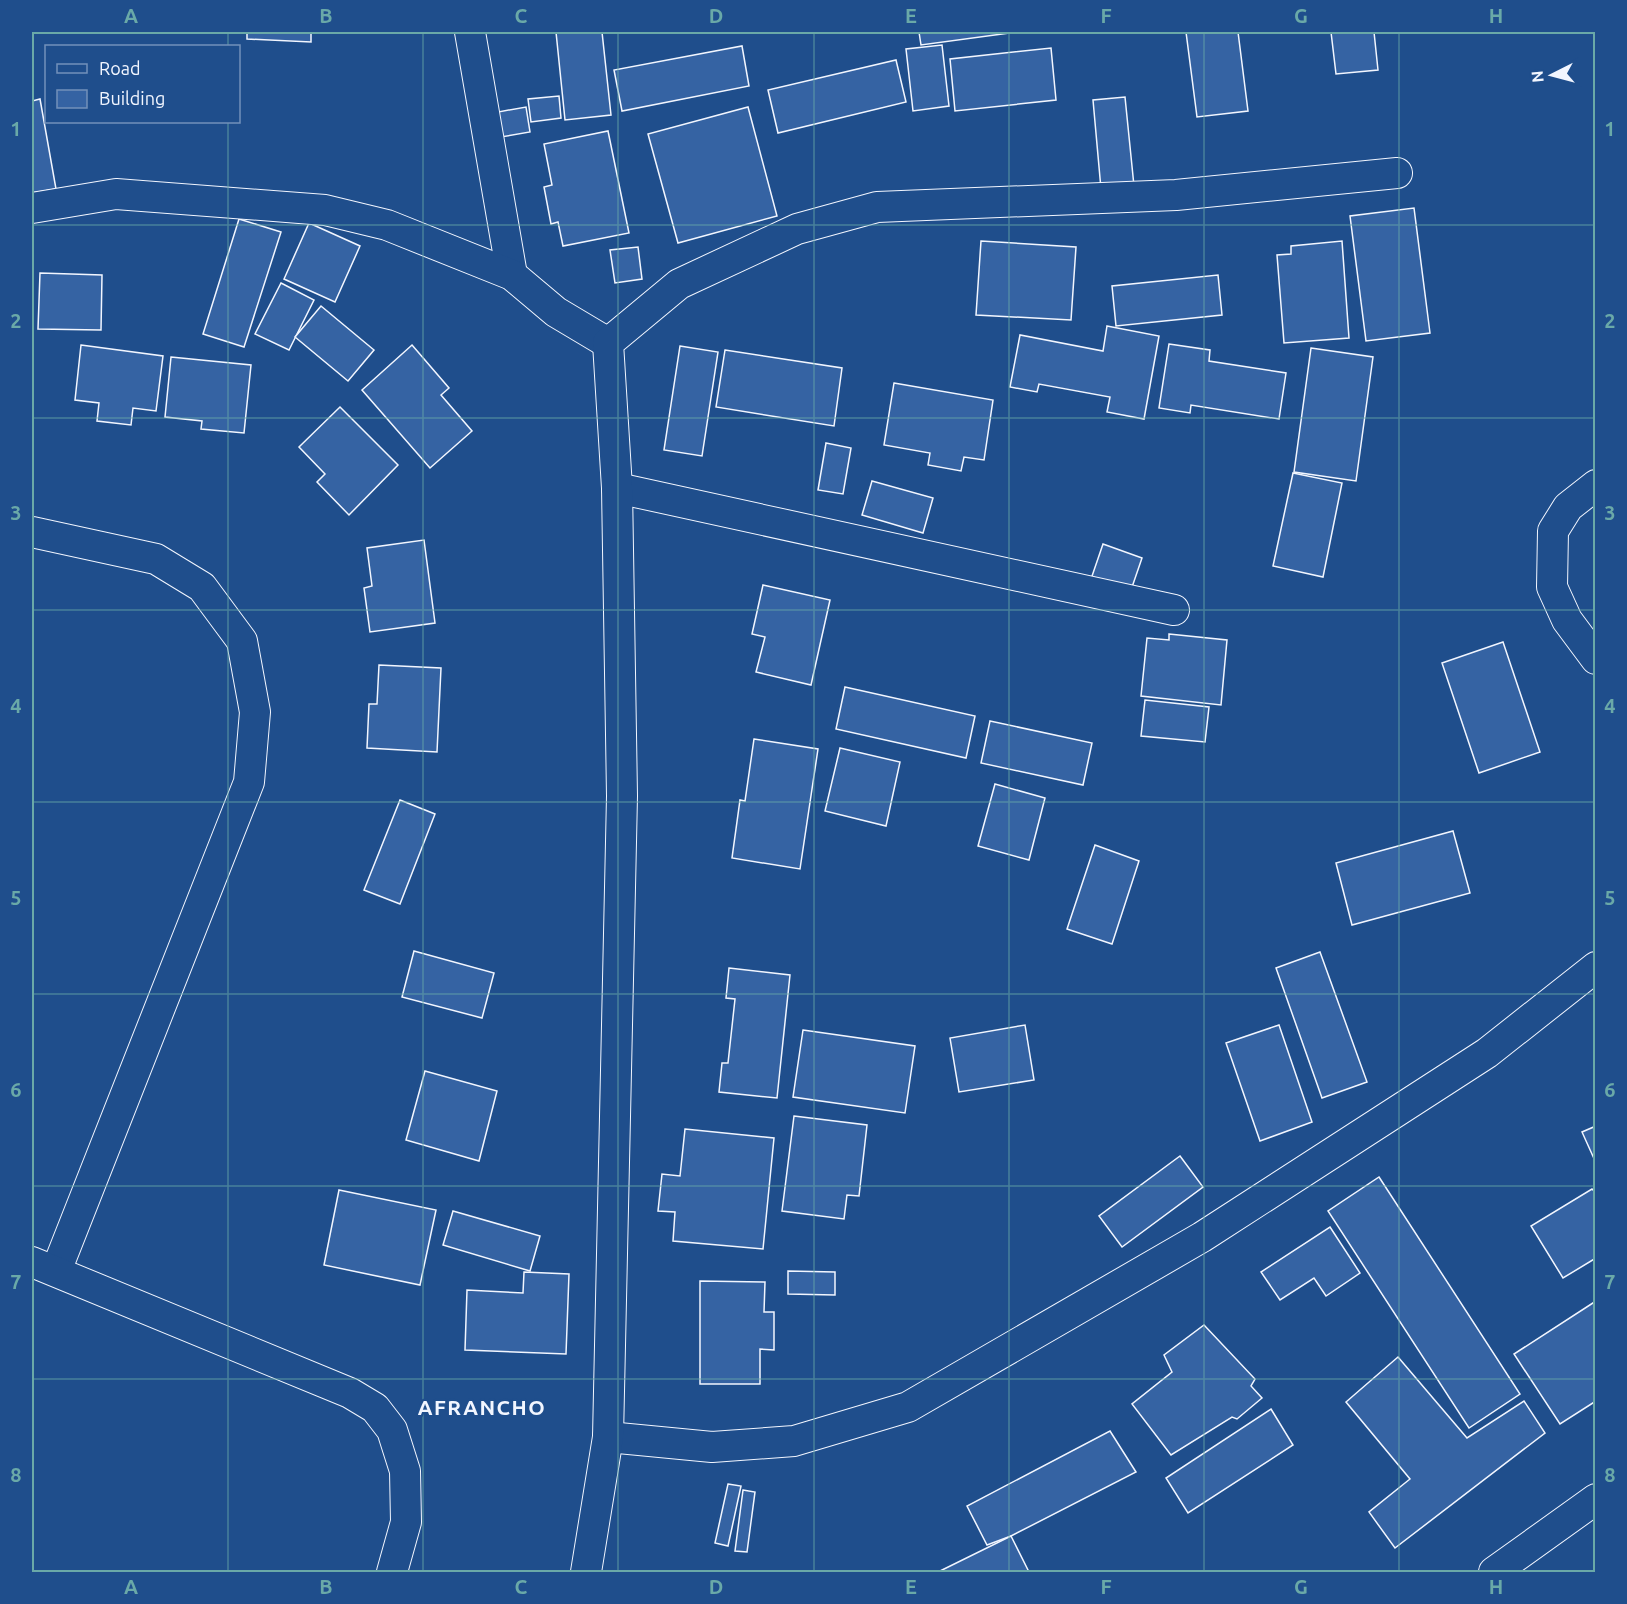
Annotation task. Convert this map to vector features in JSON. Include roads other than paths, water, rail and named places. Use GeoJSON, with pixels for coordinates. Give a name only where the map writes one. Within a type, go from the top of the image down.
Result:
{"type":"FeatureCollection","features":[{"type":"Feature","properties":{"kind":"street"},"geometry":{"type":"LineString","coordinates":[[470,32],[512,275]]}},
{"type":"Feature","properties":{"kind":"street"},"geometry":{"type":"LineString","coordinates":[[608,343],[679,284],[797,229],[878,207],[1176,195],[1397,173]]}},
{"type":"Feature","properties":{"kind":"street"},"geometry":{"type":"LineString","coordinates":[[32,208],[116,194],[325,210],[387,225],[512,275],[556,312],[608,343]]}},
{"type":"Feature","properties":{"kind":"street"},"geometry":{"type":"LineString","coordinates":[[586,1572],[608,1437],[622,796],[617,488],[608,343]]}},
{"type":"Feature","properties":{"kind":"street"},"geometry":{"type":"LineString","coordinates":[[1596,485],[1569,507],[1553,531],[1552,587],[1567,620],[1596,659]]}},
{"type":"Feature","properties":{"kind":"street"},"geometry":{"type":"LineString","coordinates":[[617,488],[1174,610]]}},
{"type":"Feature","properties":{"kind":"street"},"geometry":{"type":"LineString","coordinates":[[32,532],[156,559],[202,587],[242,641],[255,712],[249,782],[44,1267],[350,1393],[375,1408],[392,1430],[405,1471],[406,1522],[392,1572]]}},
{"type":"Feature","properties":{"kind":"street"},"geometry":{"type":"LineString","coordinates":[[608,1437],[712,1448],[794,1441],[908,1407],[1222,1225],[1487,1053],[1596,967]]}},
{"type":"Feature","properties":{"kind":"street"},"geometry":{"type":"LineString","coordinates":[[1494,1572],[1596,1499]]}},
{"type":"Feature","properties":{"kind":"district","name":"AFRANCHO"},"geometry":{"type":"Point","coordinates":[482,1407]}}]}
